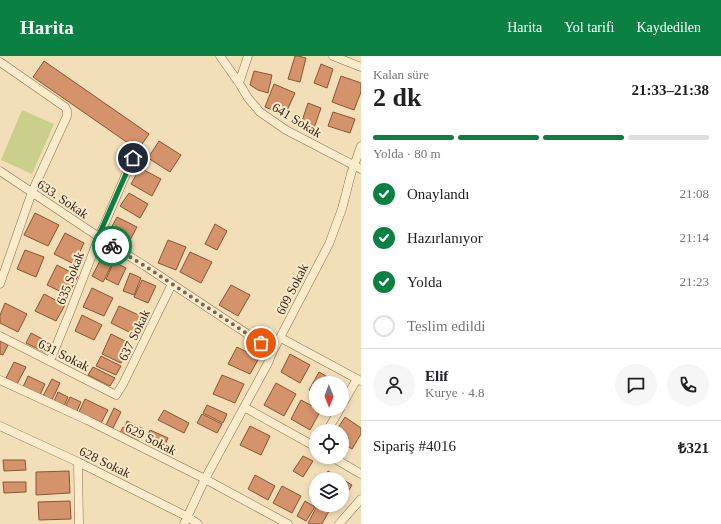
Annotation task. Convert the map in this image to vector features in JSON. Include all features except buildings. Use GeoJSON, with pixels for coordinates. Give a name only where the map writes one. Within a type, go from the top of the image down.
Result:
{"type":"FeatureCollection","features":[{"type":"Feature","properties":{"kind":"street","name":"641 Sokak"},"geometry":{"type":"LineString","coordinates":[[220,56],[248,98],[260,112],[286,130],[358,168]]}},
{"type":"Feature","properties":{"kind":"street"},"geometry":{"type":"LineString","coordinates":[[239,83],[248,56]]}},
{"type":"Feature","properties":{"kind":"street"},"geometry":{"type":"LineString","coordinates":[[333,56],[361,67]]}},
{"type":"Feature","properties":{"kind":"street"},"geometry":{"type":"LineString","coordinates":[[0,62],[65,107],[67,110],[67,116],[32,192],[0,284]]}},
{"type":"Feature","properties":{"kind":"street","name":"609 Sokak"},"geometry":{"type":"LineString","coordinates":[[186,520],[205,479],[268,363],[329,244],[358,168],[361,146]]}},
{"type":"Feature","properties":{"kind":"street","name":"635 Sokak"},"geometry":{"type":"LineString","coordinates":[[50,361],[98,237],[133,158]]}},
{"type":"Feature","properties":{"kind":"street","name":"633. Sokak"},"geometry":{"type":"LineString","coordinates":[[0,171],[273,351]]}},
{"type":"Feature","properties":{"kind":"street","name":"637 Sokak"},"geometry":{"type":"LineString","coordinates":[[116,395],[172,284]]}},
{"type":"Feature","properties":{"kind":"street","name":"631 Sokak"},"geometry":{"type":"LineString","coordinates":[[0,336],[116,395]]}},
{"type":"Feature","properties":{"kind":"street"},"geometry":{"type":"LineString","coordinates":[[281,338],[359,380],[349,395]]}},
{"type":"Feature","properties":{"kind":"street","name":"629 Sokak"},"geometry":{"type":"LineString","coordinates":[[0,380],[87,420],[205,479],[288,524]]}},
{"type":"Feature","properties":{"kind":"street"},"geometry":{"type":"LineString","coordinates":[[244,407],[309,444]]}},
{"type":"Feature","properties":{"kind":"street","name":"628 Sokak"},"geometry":{"type":"LineString","coordinates":[[0,426],[78,462],[186,520],[198,524]]}},
{"type":"Feature","properties":{"kind":"street"},"geometry":{"type":"LineString","coordinates":[[78,462],[79,524]]}},
{"type":"Feature","properties":{"kind":"street"},"geometry":{"type":"LineString","coordinates":[[344,464],[361,474]]}},
{"type":"Feature","properties":{"kind":"street"},"geometry":{"type":"LineString","coordinates":[[339,524],[361,499]]}},
{"type":"Feature","properties":{"kind":"green space"},"geometry":{"type":"Polygon","coordinates":[[[22,110],[54,124],[32,174],[1,160],[22,110]]]}},
{"type":"Feature","properties":{"kind":"way so far"},"geometry":{"type":"LineString","coordinates":[[112,246],[145,266],[261,343]]}},
{"type":"Feature","properties":{"kind":"route"},"geometry":{"type":"LineString","coordinates":[[112,246],[98,237],[133,158]]}}]}
